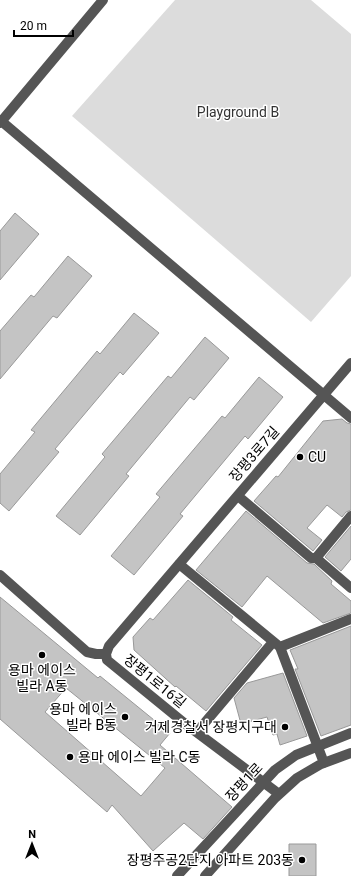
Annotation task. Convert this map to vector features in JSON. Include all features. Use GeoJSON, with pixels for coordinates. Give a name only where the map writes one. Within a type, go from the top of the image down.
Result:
{"type":"FeatureCollection","features":[{"type":"Feature","properties":{"kind":"street"},"geometry":{"type":"LineString","coordinates":[[103,0],[0,121],[351,418]]}},
{"type":"Feature","properties":{"kind":"street","name":"장평3로7길"},"geometry":{"type":"LineString","coordinates":[[106,654],[110,646],[179,564],[351,364]]}},
{"type":"Feature","properties":{"kind":"street"},"geometry":{"type":"LineString","coordinates":[[238,496],[311,558],[316,558],[351,588]]}},
{"type":"Feature","properties":{"kind":"street"},"geometry":{"type":"LineString","coordinates":[[316,558],[351,516]]}},
{"type":"Feature","properties":{"kind":"street"},"geometry":{"type":"LineString","coordinates":[[179,564],[276,644],[324,763]]}},
{"type":"Feature","properties":{"kind":"street","name":"장평1로16길"},"geometry":{"type":"LineString","coordinates":[[0,575],[87,652],[106,654],[107,660],[197,732],[279,794]]}},
{"type":"Feature","properties":{"kind":"street"},"geometry":{"type":"LineString","coordinates":[[197,732],[276,644],[351,619]]}},
{"type":"Feature","properties":{"kind":"street","name":"장평1로"},"geometry":{"type":"LineString","coordinates":[[177,876],[275,770],[296,755],[351,733]]}},
{"type":"Feature","properties":{"kind":"street"},"geometry":{"type":"LineString","coordinates":[[205,876],[279,794],[297,778],[324,763],[351,753]]}},
{"type":"Feature","properties":{"kind":"green space","name":"Playground B"},"geometry":{"type":"Polygon","coordinates":[[[175,0],[311,0],[351,34],[351,276],[311,322],[72,116],[175,0]]]}},
{"type":"Feature","properties":{"kind":"building"},"geometry":{"type":"Polygon","coordinates":[[[15,213],[39,234],[0,280],[0,231],[15,213]]]}},
{"type":"Feature","properties":{"kind":"building"},"geometry":{"type":"Polygon","coordinates":[[[68,256],[92,276],[57,318],[53,316],[0,379],[0,331],[31,295],[34,297],[68,256]]]}},
{"type":"Feature","properties":{"kind":"building"},"geometry":{"type":"Polygon","coordinates":[[[134,313],[159,333],[123,375],[120,372],[55,449],[59,452],[9,511],[0,503],[0,474],[35,432],[31,430],[97,351],[100,354],[134,313]]]}},
{"type":"Feature","properties":{"kind":"building"},"geometry":{"type":"Polygon","coordinates":[[[205,337],[229,358],[194,400],[190,397],[126,474],[129,476],[80,535],[56,516],[105,457],[102,454],[168,376],[171,378],[205,337]]]}},
{"type":"Feature","properties":{"kind":"building"},"geometry":{"type":"Polygon","coordinates":[[[259,377],[283,397],[248,439],[245,436],[180,514],[183,516],[134,575],[111,556],[160,497],[156,494],[222,416],[225,418],[259,377]]]}},
{"type":"Feature","properties":{"kind":"building"},"geometry":{"type":"Polygon","coordinates":[[[342,419],[351,424],[351,510],[346,512],[342,517],[327,505],[307,528],[322,540],[313,551],[254,501],[276,476],[278,477],[323,421],[342,419]]]}},
{"type":"Feature","properties":{"kind":"building"},"geometry":{"type":"Polygon","coordinates":[[[246,511],[307,563],[314,564],[332,581],[331,584],[351,601],[351,613],[323,623],[267,576],[242,607],[196,570],[246,511]]]}},
{"type":"Feature","properties":{"kind":"building"},"geometry":{"type":"Polygon","coordinates":[[[351,526],[351,559],[341,571],[325,557],[351,526]]]}},
{"type":"Feature","properties":{"kind":"building"},"geometry":{"type":"Polygon","coordinates":[[[188,580],[233,617],[231,620],[262,645],[206,711],[176,686],[175,687],[134,650],[133,637],[150,618],[153,620],[188,580]]]}},
{"type":"Feature","properties":{"kind":"building"},"geometry":{"type":"Polygon","coordinates":[[[0,597],[98,678],[100,676],[170,733],[160,745],[232,807],[203,839],[184,823],[153,851],[112,805],[107,812],[0,719],[0,597]],[[66,688],[45,712],[141,796],[165,768],[66,688]]]}},
{"type":"Feature","properties":{"kind":"building"},"geometry":{"type":"Polygon","coordinates":[[[351,626],[351,725],[321,736],[295,669],[298,669],[290,650],[351,626]]]}},
{"type":"Feature","properties":{"kind":"building"},"geometry":{"type":"Polygon","coordinates":[[[283,673],[307,736],[280,745],[277,734],[273,735],[267,717],[241,724],[234,698],[247,683],[283,673]]]}},
{"type":"Feature","properties":{"kind":"building","name":"장평주공2단지 아파트 203동"},"geometry":{"type":"Polygon","coordinates":[[[289,844],[316,844],[316,876],[289,876],[289,844]]]}},
{"type":"Feature","properties":{"kind":"place","name":"CU"},"geometry":{"type":"Point","coordinates":[300,457]}},
{"type":"Feature","properties":{"kind":"place","name":"용마 에이스 빌라 A동"},"geometry":{"type":"Point","coordinates":[42,655]}},
{"type":"Feature","properties":{"kind":"place","name":"용마 에이스 빌라 B동"},"geometry":{"type":"Point","coordinates":[125,717]}},
{"type":"Feature","properties":{"kind":"place","name":"거제경찰서 장평지구대"},"geometry":{"type":"Point","coordinates":[285,727]}},
{"type":"Feature","properties":{"kind":"place","name":"용마 에이스 빌라 C동"},"geometry":{"type":"Point","coordinates":[70,757]}},
{"type":"Feature","properties":{"kind":"place","name":"장평주공2단지 아파트 203동"},"geometry":{"type":"Point","coordinates":[302,860]}}]}
